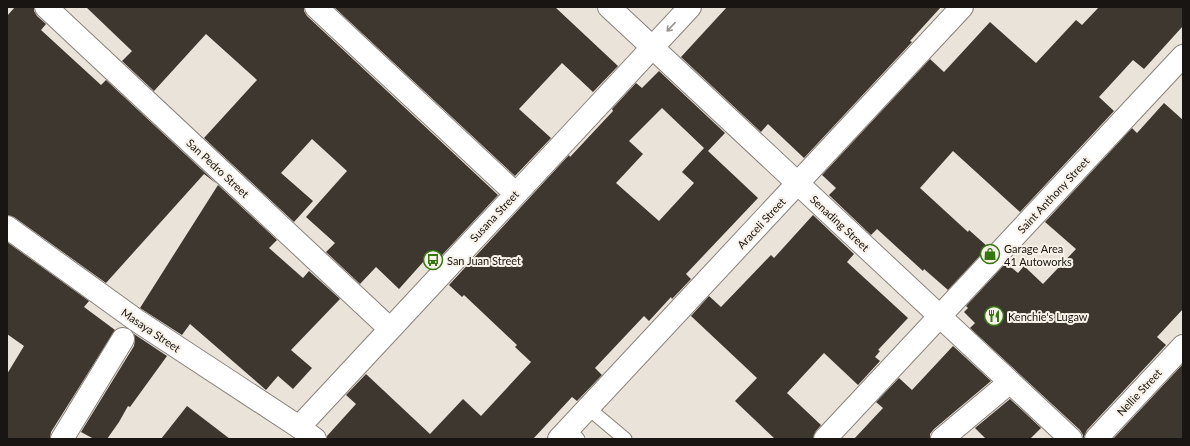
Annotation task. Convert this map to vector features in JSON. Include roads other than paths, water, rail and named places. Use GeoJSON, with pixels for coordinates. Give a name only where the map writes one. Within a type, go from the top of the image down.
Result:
{"type":"FeatureCollection","features":[{"type":"Feature","properties":{"kind":"street","name":"San Pedro Street"},"geometry":{"type":"LineString","coordinates":[[46,7],[389,328]]}},
{"type":"Feature","properties":{"kind":"street"},"geometry":{"type":"LineString","coordinates":[[316,7],[515,193]]}},
{"type":"Feature","properties":{"kind":"street","name":"Senading Street"},"geometry":{"type":"LineString","coordinates":[[609,7],[1071,439]]}},
{"type":"Feature","properties":{"kind":"street","name":"Susana Street"},"geometry":{"type":"LineString","coordinates":[[307,433],[389,328],[690,7]]}},
{"type":"Feature","properties":{"kind":"street","name":"Araceli Street"},"geometry":{"type":"LineString","coordinates":[[568,436],[588,408],[962,7]]}},
{"type":"Feature","properties":{"kind":"street","name":"Saint Anthony Street"},"geometry":{"type":"LineString","coordinates":[[825,439],[1183,56]]}},
{"type":"Feature","properties":{"kind":"street","name":"Masaya Street"},"geometry":{"type":"LineString","coordinates":[[7,227],[129,330],[307,433]]}},
{"type":"Feature","properties":{"kind":"street"},"geometry":{"type":"LineString","coordinates":[[62,439],[129,330]]}},
{"type":"Feature","properties":{"kind":"street","name":"Nellie Street"},"geometry":{"type":"LineString","coordinates":[[1096,439],[1183,346]]}},
{"type":"Feature","properties":{"kind":"street"},"geometry":{"type":"LineString","coordinates":[[946,438],[1010,382]]}},
{"type":"Feature","properties":{"kind":"lane"},"geometry":{"type":"LineString","coordinates":[[588,408],[625,439]]}},
{"type":"Feature","properties":{"kind":"place","name":"Garage Area 41 Autoworks"},"geometry":{"type":"Point","coordinates":[990,254]}},
{"type":"Feature","properties":{"kind":"place","name":"San Juan Street"},"geometry":{"type":"Point","coordinates":[433,260]}},
{"type":"Feature","properties":{"kind":"place","name":"Kenchie's Lugaw"},"geometry":{"type":"Point","coordinates":[994,316]}}]}
